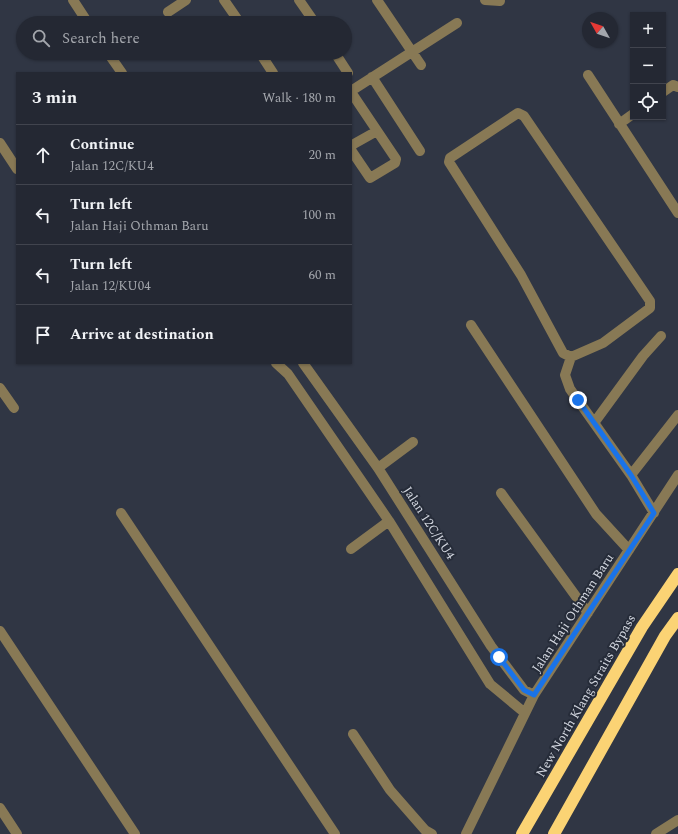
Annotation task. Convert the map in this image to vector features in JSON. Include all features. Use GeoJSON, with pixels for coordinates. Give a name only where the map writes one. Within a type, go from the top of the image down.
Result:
{"type":"FeatureCollection","features":[{"type":"Feature","properties":{"kind":"highway","name":"New North Klang Straits Bypass"},"geometry":{"type":"LineString","coordinates":[[522,834],[642,627],[678,574]]}},
{"type":"Feature","properties":{"kind":"highway"},"geometry":{"type":"LineString","coordinates":[[554,834],[665,636],[678,618]]}},
{"type":"Feature","properties":{"kind":"street"},"geometry":{"type":"LineString","coordinates":[[72,0],[83,16]]}},
{"type":"Feature","properties":{"kind":"street"},"geometry":{"type":"LineString","coordinates":[[168,12],[186,0]]}},
{"type":"Feature","properties":{"kind":"street"},"geometry":{"type":"LineString","coordinates":[[224,0],[235,16]]}},
{"type":"Feature","properties":{"kind":"street"},"geometry":{"type":"LineString","coordinates":[[299,0],[310,16]]}},
{"type":"Feature","properties":{"kind":"street"},"geometry":{"type":"LineString","coordinates":[[377,0],[421,65]]}},
{"type":"Feature","properties":{"kind":"street"},"geometry":{"type":"LineString","coordinates":[[485,0],[500,1]]}},
{"type":"Feature","properties":{"kind":"street"},"geometry":{"type":"LineString","coordinates":[[352,151],[370,178],[395,163],[396,159],[377,131],[353,90],[457,22]]}},
{"type":"Feature","properties":{"kind":"street"},"geometry":{"type":"LineString","coordinates":[[113,60],[121,72]]}},
{"type":"Feature","properties":{"kind":"street"},"geometry":{"type":"LineString","coordinates":[[265,60],[272,72]]}},
{"type":"Feature","properties":{"kind":"street"},"geometry":{"type":"LineString","coordinates":[[340,60],[347,72]]}},
{"type":"Feature","properties":{"kind":"street"},"geometry":{"type":"LineString","coordinates":[[588,76],[678,213]]}},
{"type":"Feature","properties":{"kind":"street"},"geometry":{"type":"LineString","coordinates":[[372,77],[420,151]]}},
{"type":"Feature","properties":{"kind":"street"},"geometry":{"type":"LineString","coordinates":[[666,90],[672,85],[678,87]]}},
{"type":"Feature","properties":{"kind":"street"},"geometry":{"type":"LineString","coordinates":[[571,357],[563,353],[521,275],[449,162],[450,158],[518,113],[524,116],[650,301],[650,308],[603,343],[571,357],[565,375],[570,389],[631,475],[654,513]]}},
{"type":"Feature","properties":{"kind":"street"},"geometry":{"type":"LineString","coordinates":[[619,124],[630,116]]}},
{"type":"Feature","properties":{"kind":"street"},"geometry":{"type":"LineString","coordinates":[[352,145],[377,131]]}},
{"type":"Feature","properties":{"kind":"street"},"geometry":{"type":"LineString","coordinates":[[0,143],[16,167]]}},
{"type":"Feature","properties":{"kind":"street"},"geometry":{"type":"LineString","coordinates":[[471,325],[596,514],[630,550]]}},
{"type":"Feature","properties":{"kind":"street"},"geometry":{"type":"LineString","coordinates":[[594,423],[643,356],[661,336]]}},
{"type":"Feature","properties":{"kind":"street"},"geometry":{"type":"LineString","coordinates":[[277,364],[288,374],[389,521],[490,684],[525,712]]}},
{"type":"Feature","properties":{"kind":"street","name":"Jalan 12C/KU4"},"geometry":{"type":"LineString","coordinates":[[304,364],[378,468],[491,646],[524,690],[534,695]]}},
{"type":"Feature","properties":{"kind":"street"},"geometry":{"type":"LineString","coordinates":[[0,388],[14,408]]}},
{"type":"Feature","properties":{"kind":"street"},"geometry":{"type":"LineString","coordinates":[[631,475],[678,415]]}},
{"type":"Feature","properties":{"kind":"street"},"geometry":{"type":"LineString","coordinates":[[378,468],[413,442]]}},
{"type":"Feature","properties":{"kind":"street","name":"Jalan Haji Othman Baru"},"geometry":{"type":"LineString","coordinates":[[466,834],[534,695],[678,475]]}},
{"type":"Feature","properties":{"kind":"street"},"geometry":{"type":"LineString","coordinates":[[501,493],[588,613]]}},
{"type":"Feature","properties":{"kind":"street"},"geometry":{"type":"LineString","coordinates":[[121,513],[335,834]]}},
{"type":"Feature","properties":{"kind":"street"},"geometry":{"type":"LineString","coordinates":[[351,549],[389,521]]}},
{"type":"Feature","properties":{"kind":"street"},"geometry":{"type":"LineString","coordinates":[[0,631],[135,834]]}},
{"type":"Feature","properties":{"kind":"street"},"geometry":{"type":"LineString","coordinates":[[353,734],[390,790],[425,830],[432,834]]}},
{"type":"Feature","properties":{"kind":"street"},"geometry":{"type":"LineString","coordinates":[[0,808],[17,834]]}},
{"type":"Feature","properties":{"kind":"street"},"geometry":{"type":"LineString","coordinates":[[657,834],[678,820]]}},
{"type":"Feature","properties":{"kind":"route"},"geometry":{"type":"LineString","coordinates":[[499,657],[524,690],[534,695],[654,513],[631,475],[578,400]]}}]}
